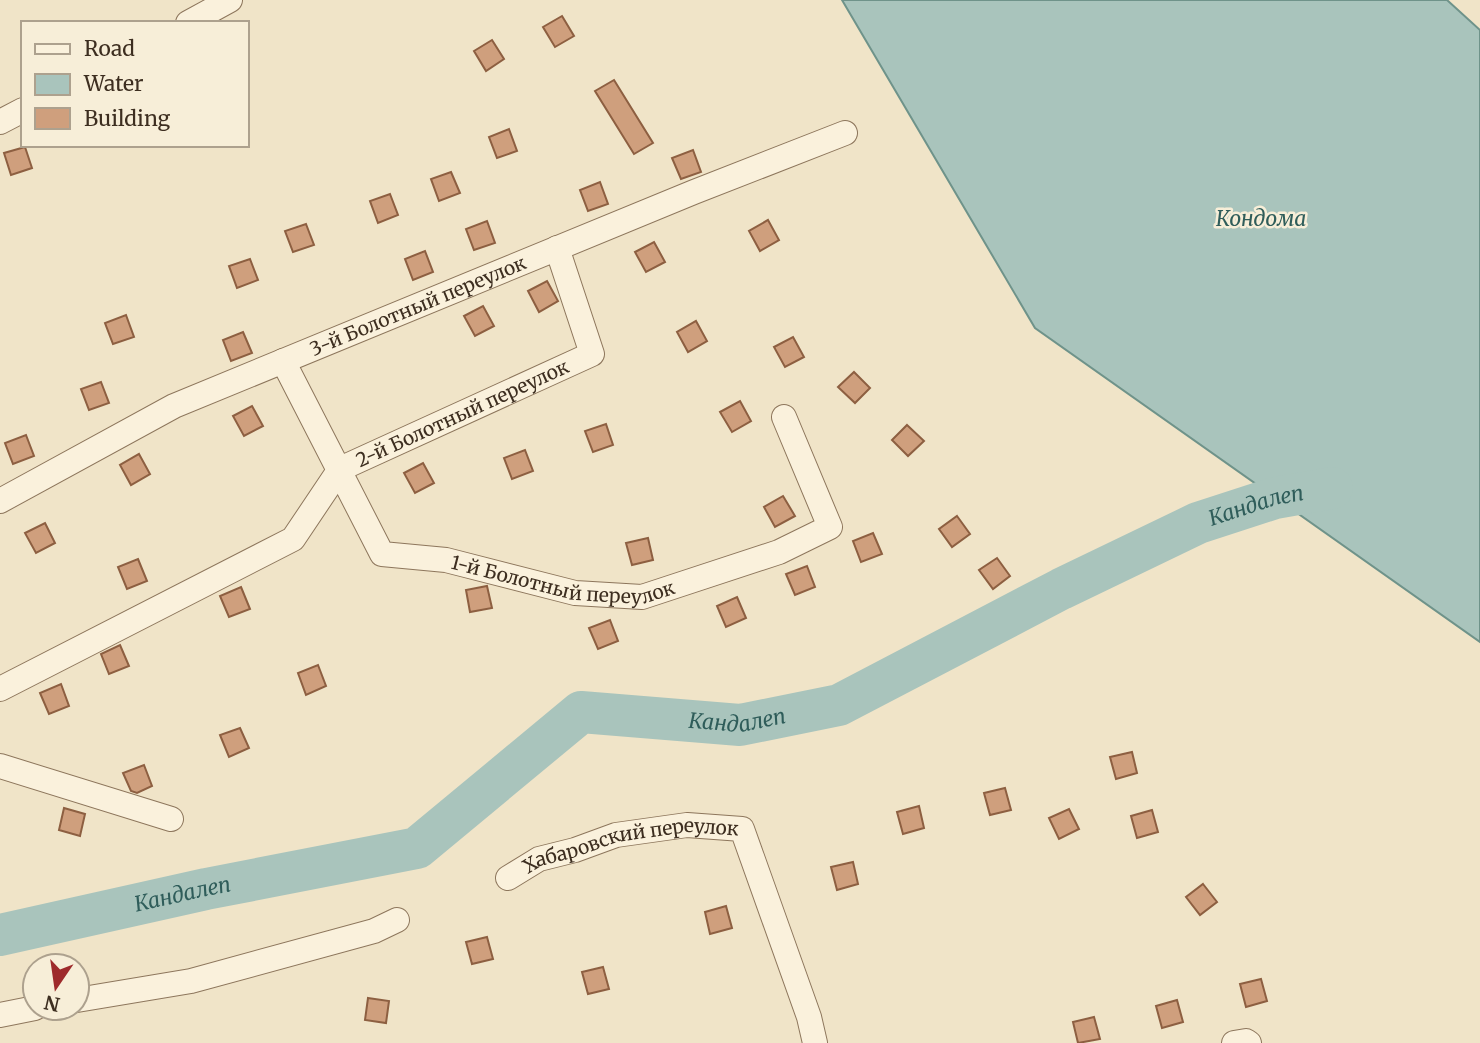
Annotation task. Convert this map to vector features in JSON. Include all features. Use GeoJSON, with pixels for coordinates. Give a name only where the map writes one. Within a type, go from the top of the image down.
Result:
{"type":"FeatureCollection","features":[{"type":"Feature","properties":{"kind":"street"},"geometry":{"type":"LineString","coordinates":[[192,21],[230,0]]}},
{"type":"Feature","properties":{"kind":"street"},"geometry":{"type":"LineString","coordinates":[[0,121],[21,111]]}},
{"type":"Feature","properties":{"kind":"street","name":"3-й Болотный переулок"},"geometry":{"type":"LineString","coordinates":[[0,501],[174,406],[845,133]]}},
{"type":"Feature","properties":{"kind":"street","name":"2-й Болотный переулок"},"geometry":{"type":"LineString","coordinates":[[0,689],[293,539],[340,469],[592,354],[557,248]]}},
{"type":"Feature","properties":{"kind":"street","name":"1-й Болотный переулок"},"geometry":{"type":"LineString","coordinates":[[283,361],[382,554],[446,560],[575,593],[642,597],[779,552],[830,527],[784,417]]}},
{"type":"Feature","properties":{"kind":"street"},"geometry":{"type":"LineString","coordinates":[[0,766],[172,819]]}},
{"type":"Feature","properties":{"kind":"street","name":"Хабаровский переулок"},"geometry":{"type":"LineString","coordinates":[[508,878],[539,859],[575,850],[616,835],[687,824],[742,829],[809,1017],[815,1043]]}},
{"type":"Feature","properties":{"kind":"street"},"geometry":{"type":"LineString","coordinates":[[91,998],[191,981],[361,934],[397,920]]}},
{"type":"Feature","properties":{"kind":"street"},"geometry":{"type":"LineString","coordinates":[[0,1015],[21,1011]]}},
{"type":"Feature","properties":{"kind":"water","name":"Кондома"},"geometry":{"type":"Polygon","coordinates":[[[842,0],[1447,0],[1480,30],[1480,642],[1035,328],[842,0]]]}},
{"type":"Feature","properties":{"kind":"building"},"geometry":{"type":"Polygon","coordinates":[[[562,16],[574,36],[555,47],[543,27],[562,16]]]}},
{"type":"Feature","properties":{"kind":"building"},"geometry":{"type":"Polygon","coordinates":[[[492,40],[504,59],[486,71],[474,51],[492,40]]]}},
{"type":"Feature","properties":{"kind":"building"},"geometry":{"type":"Polygon","coordinates":[[[614,80],[653,143],[634,154],[595,91],[614,80]]]}},
{"type":"Feature","properties":{"kind":"building"},"geometry":{"type":"Polygon","coordinates":[[[509,129],[517,151],[497,158],[489,137],[509,129]]]}},
{"type":"Feature","properties":{"kind":"building"},"geometry":{"type":"Polygon","coordinates":[[[25,147],[32,168],[11,175],[4,153],[25,147]]]}},
{"type":"Feature","properties":{"kind":"building"},"geometry":{"type":"Polygon","coordinates":[[[693,150],[701,172],[681,179],[672,158],[693,150]]]}},
{"type":"Feature","properties":{"kind":"building"},"geometry":{"type":"Polygon","coordinates":[[[451,172],[460,193],[439,201],[431,179],[451,172]]]}},
{"type":"Feature","properties":{"kind":"building"},"geometry":{"type":"Polygon","coordinates":[[[600,182],[608,204],[588,211],[580,190],[600,182]]]}},
{"type":"Feature","properties":{"kind":"building"},"geometry":{"type":"Polygon","coordinates":[[[390,194],[398,215],[378,223],[370,201],[390,194]]]}},
{"type":"Feature","properties":{"kind":"building"},"geometry":{"type":"Polygon","coordinates":[[[768,220],[779,240],[760,251],[749,231],[768,220]]]}},
{"type":"Feature","properties":{"kind":"building"},"geometry":{"type":"Polygon","coordinates":[[[487,221],[495,243],[474,250],[466,229],[487,221]]]}},
{"type":"Feature","properties":{"kind":"building"},"geometry":{"type":"Polygon","coordinates":[[[306,224],[314,245],[293,252],[285,231],[306,224]]]}},
{"type":"Feature","properties":{"kind":"building"},"geometry":{"type":"Polygon","coordinates":[[[654,242],[665,262],[646,272],[635,252],[654,242]]]}},
{"type":"Feature","properties":{"kind":"building"},"geometry":{"type":"Polygon","coordinates":[[[425,251],[433,272],[413,280],[405,259],[425,251]]]}},
{"type":"Feature","properties":{"kind":"building"},"geometry":{"type":"Polygon","coordinates":[[[250,259],[258,280],[237,288],[229,266],[250,259]]]}},
{"type":"Feature","properties":{"kind":"building"},"geometry":{"type":"Polygon","coordinates":[[[547,281],[558,301],[539,312],[528,291],[547,281]]]}},
{"type":"Feature","properties":{"kind":"building"},"geometry":{"type":"Polygon","coordinates":[[[483,306],[494,326],[475,336],[464,316],[483,306]]]}},
{"type":"Feature","properties":{"kind":"building"},"geometry":{"type":"Polygon","coordinates":[[[126,315],[134,337],[113,344],[105,323],[126,315]]]}},
{"type":"Feature","properties":{"kind":"building"},"geometry":{"type":"Polygon","coordinates":[[[696,321],[707,341],[688,352],[677,332],[696,321]]]}},
{"type":"Feature","properties":{"kind":"building"},"geometry":{"type":"Polygon","coordinates":[[[243,332],[252,353],[231,361],[223,340],[243,332]]]}},
{"type":"Feature","properties":{"kind":"building"},"geometry":{"type":"Polygon","coordinates":[[[793,337],[804,357],[785,367],[774,347],[793,337]]]}},
{"type":"Feature","properties":{"kind":"building"},"geometry":{"type":"Polygon","coordinates":[[[854,372],[870,388],[855,403],[838,387],[854,372]]]}},
{"type":"Feature","properties":{"kind":"building"},"geometry":{"type":"Polygon","coordinates":[[[101,382],[109,403],[89,410],[81,389],[101,382]]]}},
{"type":"Feature","properties":{"kind":"building"},"geometry":{"type":"Polygon","coordinates":[[[740,401],[751,421],[732,432],[720,412],[740,401]]]}},
{"type":"Feature","properties":{"kind":"building"},"geometry":{"type":"Polygon","coordinates":[[[252,406],[263,426],[244,436],[233,416],[252,406]]]}},
{"type":"Feature","properties":{"kind":"building"},"geometry":{"type":"Polygon","coordinates":[[[606,424],[613,445],[593,452],[585,431],[606,424]]]}},
{"type":"Feature","properties":{"kind":"building"},"geometry":{"type":"Polygon","coordinates":[[[907,425],[924,441],[908,456],[892,440],[907,425]]]}},
{"type":"Feature","properties":{"kind":"building"},"geometry":{"type":"Polygon","coordinates":[[[26,435],[34,456],[13,464],[5,443],[26,435]]]}},
{"type":"Feature","properties":{"kind":"building"},"geometry":{"type":"Polygon","coordinates":[[[525,450],[533,471],[512,479],[504,458],[525,450]]]}},
{"type":"Feature","properties":{"kind":"building"},"geometry":{"type":"Polygon","coordinates":[[[139,454],[150,474],[131,485],[120,465],[139,454]]]}},
{"type":"Feature","properties":{"kind":"building"},"geometry":{"type":"Polygon","coordinates":[[[423,463],[434,483],[415,493],[404,473],[423,463]]]}},
{"type":"Feature","properties":{"kind":"building"},"geometry":{"type":"Polygon","coordinates":[[[783,496],[795,516],[775,527],[764,507],[783,496]]]}},
{"type":"Feature","properties":{"kind":"building"},"geometry":{"type":"Polygon","coordinates":[[[957,516],[970,534],[952,547],[939,529],[957,516]]]}},
{"type":"Feature","properties":{"kind":"building"},"geometry":{"type":"Polygon","coordinates":[[[45,523],[55,543],[36,553],[25,533],[45,523]]]}},
{"type":"Feature","properties":{"kind":"building"},"geometry":{"type":"Polygon","coordinates":[[[873,533],[882,554],[861,562],[853,541],[873,533]]]}},
{"type":"Feature","properties":{"kind":"building"},"geometry":{"type":"Polygon","coordinates":[[[648,538],[653,560],[632,565],[626,543],[648,538]]]}},
{"type":"Feature","properties":{"kind":"building"},"geometry":{"type":"Polygon","coordinates":[[[997,558],[1010,576],[993,589],[979,570],[997,558]]]}},
{"type":"Feature","properties":{"kind":"building"},"geometry":{"type":"Polygon","coordinates":[[[138,559],[147,581],[127,589],[118,567],[138,559]]]}},
{"type":"Feature","properties":{"kind":"building"},"geometry":{"type":"Polygon","coordinates":[[[807,566],[815,587],[795,595],[786,574],[807,566]]]}},
{"type":"Feature","properties":{"kind":"building"},"geometry":{"type":"Polygon","coordinates":[[[487,586],[492,608],[470,612],[466,590],[487,586]]]}},
{"type":"Feature","properties":{"kind":"building"},"geometry":{"type":"Polygon","coordinates":[[[241,587],[250,609],[229,617],[220,596],[241,587]]]}},
{"type":"Feature","properties":{"kind":"building"},"geometry":{"type":"Polygon","coordinates":[[[737,597],[746,618],[726,627],[717,606],[737,597]]]}},
{"type":"Feature","properties":{"kind":"building"},"geometry":{"type":"Polygon","coordinates":[[[610,620],[618,641],[598,649],[589,628],[610,620]]]}},
{"type":"Feature","properties":{"kind":"building"},"geometry":{"type":"Polygon","coordinates":[[[120,645],[129,666],[109,674],[101,654],[120,645]]]}},
{"type":"Feature","properties":{"kind":"building"},"geometry":{"type":"Polygon","coordinates":[[[318,665],[326,686],[306,695],[298,673],[318,665]]]}},
{"type":"Feature","properties":{"kind":"building"},"geometry":{"type":"Polygon","coordinates":[[[61,684],[69,706],[49,714],[40,693],[61,684]]]}},
{"type":"Feature","properties":{"kind":"building"},"geometry":{"type":"Polygon","coordinates":[[[240,728],[249,748],[229,757],[220,735],[240,728]]]}},
{"type":"Feature","properties":{"kind":"building"},"geometry":{"type":"Polygon","coordinates":[[[1132,752],[1137,773],[1116,779],[1110,757],[1132,752]]]}},
{"type":"Feature","properties":{"kind":"building"},"geometry":{"type":"Polygon","coordinates":[[[144,765],[152,786],[137,793],[131,791],[123,773],[144,765]]]}},
{"type":"Feature","properties":{"kind":"building"},"geometry":{"type":"Polygon","coordinates":[[[1005,788],[1011,810],[990,815],[984,793],[1005,788]]]}},
{"type":"Feature","properties":{"kind":"building"},"geometry":{"type":"Polygon","coordinates":[[[919,806],[924,828],[903,834],[897,812],[919,806]]]}},
{"type":"Feature","properties":{"kind":"building"},"geometry":{"type":"Polygon","coordinates":[[[64,808],[85,814],[80,836],[59,830],[64,808]]]}},
{"type":"Feature","properties":{"kind":"building"},"geometry":{"type":"Polygon","coordinates":[[[1069,809],[1079,829],[1059,839],[1049,818],[1069,809]]]}},
{"type":"Feature","properties":{"kind":"building"},"geometry":{"type":"Polygon","coordinates":[[[1152,810],[1158,832],[1137,838],[1131,816],[1152,810]]]}},
{"type":"Feature","properties":{"kind":"building"},"geometry":{"type":"Polygon","coordinates":[[[853,862],[858,884],[837,890],[831,867],[853,862]]]}},
{"type":"Feature","properties":{"kind":"building"},"geometry":{"type":"Polygon","coordinates":[[[1203,884],[1217,902],[1200,915],[1186,897],[1203,884]]]}},
{"type":"Feature","properties":{"kind":"building"},"geometry":{"type":"Polygon","coordinates":[[[726,906],[732,928],[710,934],[705,912],[726,906]]]}},
{"type":"Feature","properties":{"kind":"building"},"geometry":{"type":"Polygon","coordinates":[[[487,937],[493,959],[472,964],[466,942],[487,937]]]}},
{"type":"Feature","properties":{"kind":"building"},"geometry":{"type":"Polygon","coordinates":[[[603,967],[609,989],[588,994],[582,972],[603,967]]]}},
{"type":"Feature","properties":{"kind":"building"},"geometry":{"type":"Polygon","coordinates":[[[1261,979],[1267,1001],[1246,1007],[1240,984],[1261,979]]]}},
{"type":"Feature","properties":{"kind":"building"},"geometry":{"type":"Polygon","coordinates":[[[368,998],[389,1001],[386,1023],[365,1020],[368,998]]]}},
{"type":"Feature","properties":{"kind":"building"},"geometry":{"type":"Polygon","coordinates":[[[1177,1000],[1183,1022],[1162,1028],[1156,1006],[1177,1000]]]}},
{"type":"Feature","properties":{"kind":"building"},"geometry":{"type":"Polygon","coordinates":[[[1094,1017],[1100,1039],[1078,1043],[1073,1022],[1094,1017]]]}},
{"type":"Feature","properties":{"kind":"waterway","name":"Кандалеп"},"geometry":{"type":"LineString","coordinates":[[0,935],[206,889],[417,848],[581,712],[740,725],[839,705],[1061,589],[1198,523],[1275,498],[1332,488]]}}]}
